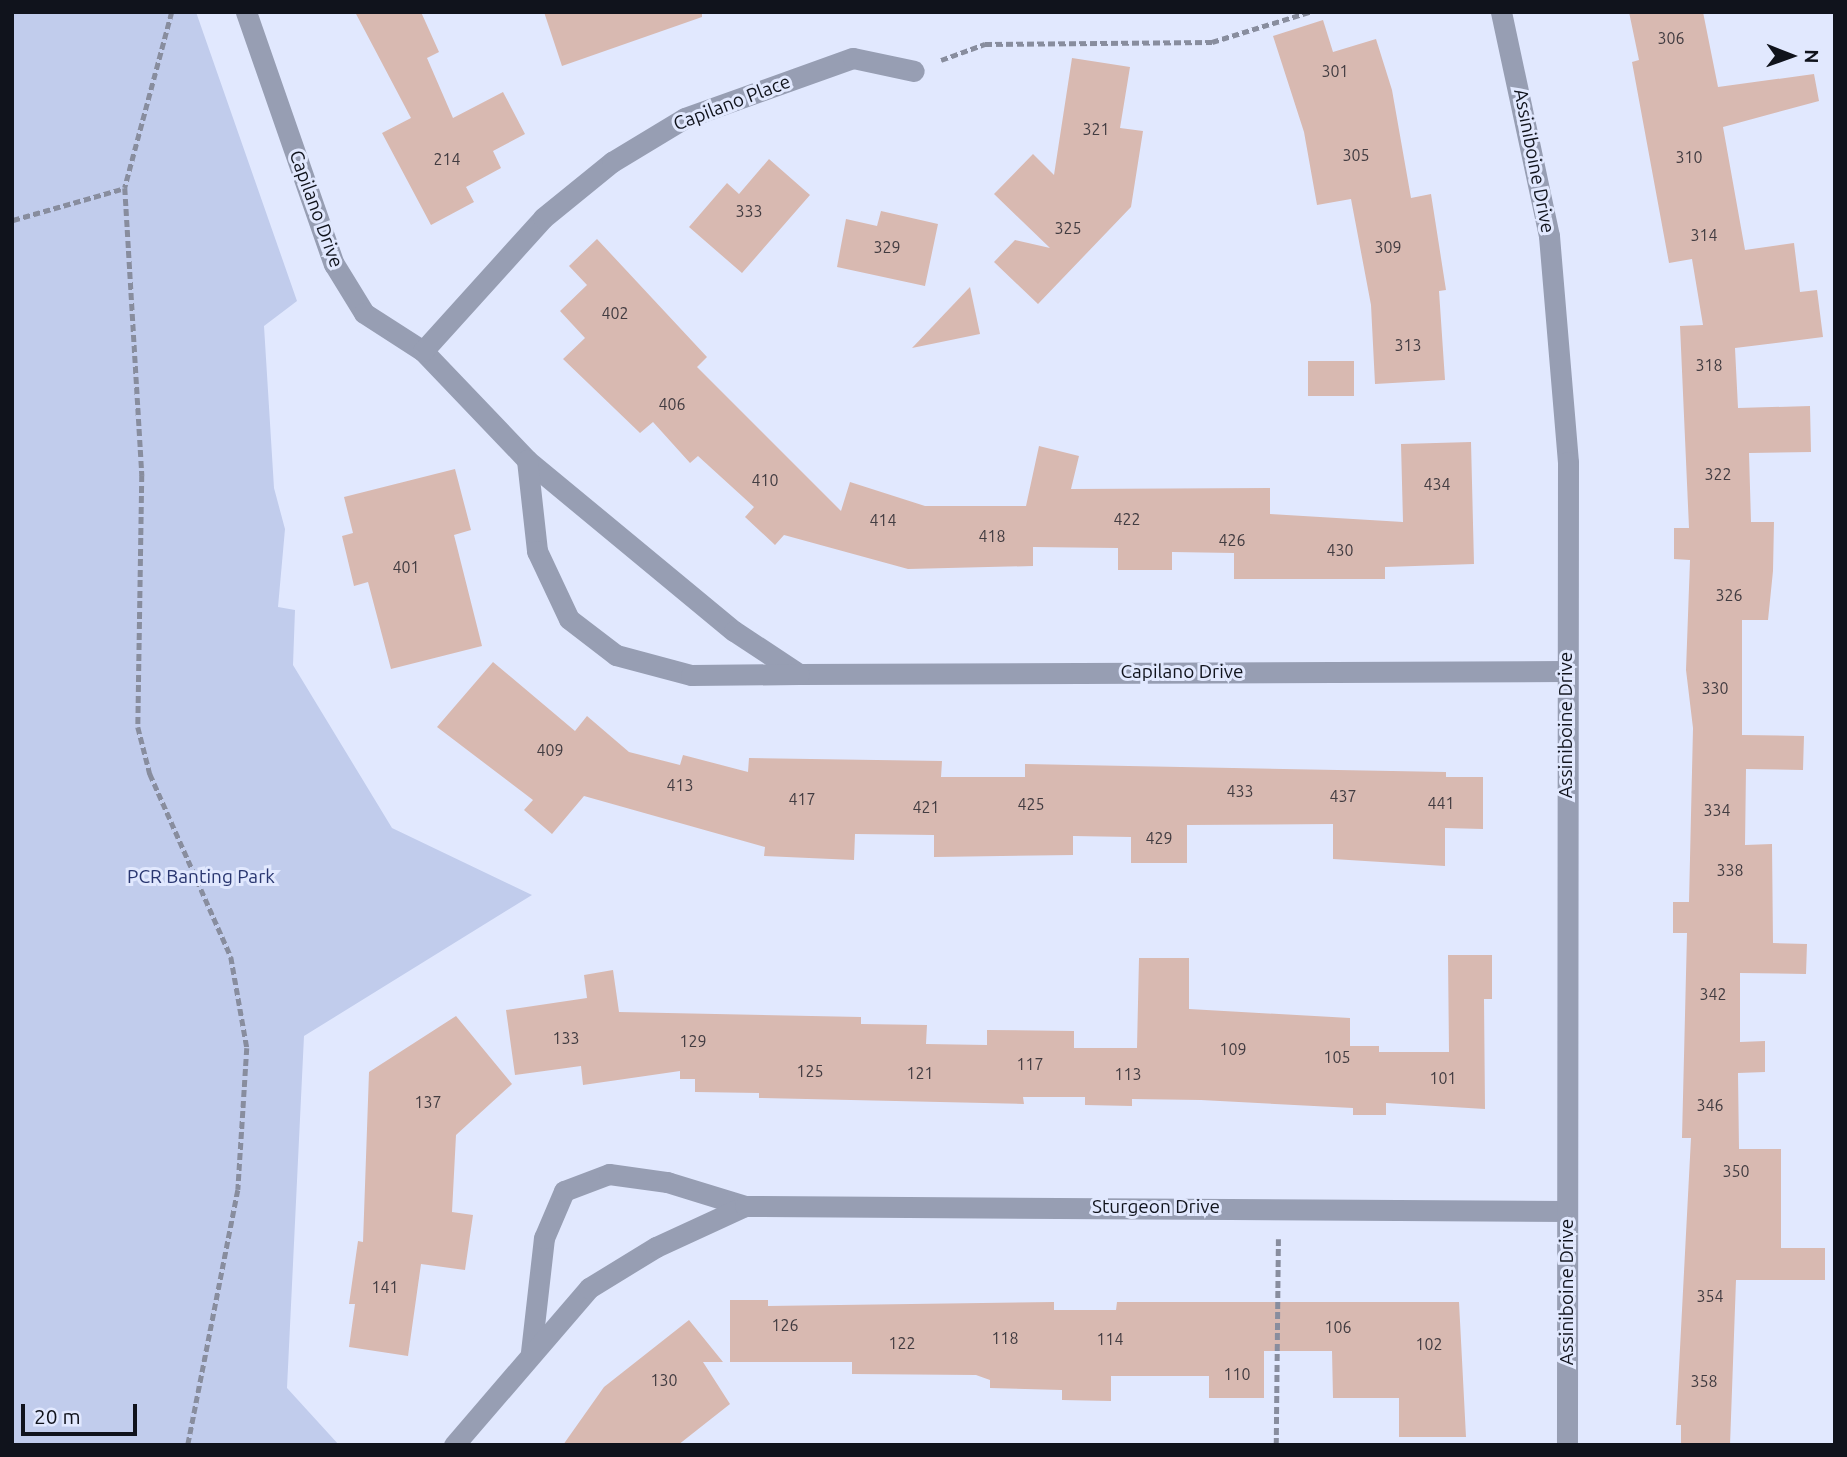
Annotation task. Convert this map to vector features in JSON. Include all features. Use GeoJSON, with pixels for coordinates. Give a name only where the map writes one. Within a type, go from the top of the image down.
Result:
{"type":"FeatureCollection","features":[{"type":"Feature","properties":{"kind":"street","name":"Capilano Drive"},"geometry":{"type":"LineString","coordinates":[[246,12],[334,264],[364,313],[423,351],[527,460],[734,631],[799,674]]}},
{"type":"Feature","properties":{"kind":"street","name":"Assiniboine Drive"},"geometry":{"type":"LineString","coordinates":[[1501,12],[1549,236],[1568,462],[1565,671],[1567,1445]]}},
{"type":"Feature","properties":{"kind":"street","name":"Capilano Place"},"geometry":{"type":"LineString","coordinates":[[423,351],[543,218],[612,162],[685,118],[852,58],[914,71]]}},
{"type":"Feature","properties":{"kind":"street","name":"Capilano Drive"},"geometry":{"type":"LineString","coordinates":[[527,460],[537,551],[569,619],[617,655],[691,675],[1565,671]]}},
{"type":"Feature","properties":{"kind":"street","name":"Sturgeon Drive"},"geometry":{"type":"LineString","coordinates":[[531,1352],[544,1238],[564,1191],[609,1174],[667,1182],[745,1206],[1567,1210]]}},
{"type":"Feature","properties":{"kind":"street","name":"Sturgeon Drive"},"geometry":{"type":"LineString","coordinates":[[454,1445],[531,1352],[589,1288],[656,1247],[745,1206]]}},
{"type":"Feature","properties":{"kind":"path"},"geometry":{"type":"LineString","coordinates":[[172,12],[125,188],[142,475],[138,727],[150,774],[230,957],[247,1048],[238,1190],[188,1445]]}},
{"type":"Feature","properties":{"kind":"path"},"geometry":{"type":"LineString","coordinates":[[914,71],[985,44],[1212,42],[1309,12]]}},
{"type":"Feature","properties":{"kind":"path"},"geometry":{"type":"LineString","coordinates":[[13,220],[125,188]]}},
{"type":"Feature","properties":{"kind":"path"},"geometry":{"type":"LineString","coordinates":[[1276,1445],[1278,1241]]}},
{"type":"Feature","properties":{"kind":"green space","name":"PCR Banting Park"},"geometry":{"type":"Polygon","coordinates":[[[12,12],[196,12],[297,301],[264,326],[274,488],[285,529],[278,607],[295,610],[293,665],[392,828],[532,895],[304,1036],[287,1388],[339,1445],[12,1445],[12,12]]]}},
{"type":"Feature","properties":{"kind":"building"},"geometry":{"type":"Polygon","coordinates":[[[355,12],[421,12],[439,52],[427,58],[453,118],[503,92],[525,134],[493,151],[501,168],[466,187],[474,202],[431,225],[382,133],[411,118],[355,12]]]}},
{"type":"Feature","properties":{"kind":"building"},"geometry":{"type":"Polygon","coordinates":[[[544,12],[702,12],[702,17],[562,66],[544,12]]]}},
{"type":"Feature","properties":{"kind":"building"},"geometry":{"type":"Polygon","coordinates":[[[1629,12],[1703,12],[1718,87],[1814,74],[1819,101],[1723,127],[1745,250],[1794,243],[1800,292],[1817,290],[1823,337],[1735,348],[1738,408],[1810,406],[1811,452],[1749,453],[1751,522],[1774,522],[1773,571],[1768,620],[1742,620],[1742,735],[1804,736],[1803,770],[1746,769],[1745,845],[1772,844],[1773,943],[1807,944],[1806,974],[1740,973],[1740,1042],[1765,1041],[1765,1072],[1738,1073],[1739,1149],[1781,1149],[1781,1248],[1825,1248],[1825,1280],[1736,1280],[1730,1445],[1681,1445],[1681,1425],[1676,1425],[1691,1138],[1682,1138],[1687,933],[1673,933],[1673,902],[1689,902],[1693,728],[1686,670],[1690,560],[1674,559],[1674,528],[1689,528],[1680,326],[1703,325],[1692,259],[1669,263],[1632,62],[1639,60],[1629,12]]]}},
{"type":"Feature","properties":{"kind":"building"},"geometry":{"type":"Polygon","coordinates":[[[1323,20],[1333,52],[1376,39],[1392,90],[1411,198],[1431,194],[1446,290],[1439,291],[1445,380],[1375,384],[1371,305],[1351,199],[1317,205],[1304,132],[1273,36],[1323,20]]]}},
{"type":"Feature","properties":{"kind":"building"},"geometry":{"type":"Polygon","coordinates":[[[1072,58],[1130,67],[1120,128],[1143,131],[1131,207],[1038,304],[994,262],[1015,240],[1050,248],[994,194],[1033,154],[1054,175],[1072,58]]]}},
{"type":"Feature","properties":{"kind":"building"},"geometry":{"type":"Polygon","coordinates":[[[769,159],[810,195],[742,273],[689,227],[727,183],[739,194],[769,159]]]}},
{"type":"Feature","properties":{"kind":"building"},"geometry":{"type":"Polygon","coordinates":[[[881,211],[938,224],[925,286],[837,267],[846,219],[877,226],[881,211]]]}},
{"type":"Feature","properties":{"kind":"building"},"geometry":{"type":"Polygon","coordinates":[[[597,239],[707,357],[697,367],[841,511],[850,482],[925,506],[1026,506],[1039,446],[1079,456],[1071,489],[1270,488],[1270,514],[1403,522],[1401,444],[1471,442],[1474,564],[1385,567],[1385,579],[1234,579],[1234,553],[1172,552],[1172,570],[1118,570],[1118,548],[1033,547],[1033,566],[908,569],[784,535],[775,545],[745,517],[754,507],[698,456],[690,463],[653,422],[640,433],[563,359],[585,338],[560,311],[587,285],[569,266],[597,239]]]}},
{"type":"Feature","properties":{"kind":"building"},"geometry":{"type":"Polygon","coordinates":[[[970,287],[980,334],[912,348],[970,287]]]}},
{"type":"Feature","properties":{"kind":"building"},"geometry":{"type":"Polygon","coordinates":[[[1308,361],[1354,361],[1354,396],[1308,396],[1308,361]]]}},
{"type":"Feature","properties":{"kind":"building"},"geometry":{"type":"Polygon","coordinates":[[[455,469],[471,530],[454,535],[482,646],[391,669],[368,582],[354,586],[342,536],[353,533],[344,497],[455,469]]]}},
{"type":"Feature","properties":{"kind":"building"},"geometry":{"type":"Polygon","coordinates":[[[493,662],[575,731],[587,716],[629,752],[680,765],[683,755],[748,772],[749,758],[942,761],[941,777],[1025,777],[1025,764],[1446,772],[1446,777],[1483,777],[1483,829],[1445,828],[1445,866],[1333,859],[1333,824],[1187,825],[1187,863],[1131,863],[1131,837],[1073,836],[1073,855],[934,857],[934,835],[855,834],[854,860],[764,856],[765,847],[584,796],[552,834],[524,810],[533,800],[437,727],[493,662]]]}},
{"type":"Feature","properties":{"kind":"building"},"geometry":{"type":"Polygon","coordinates":[[[1448,955],[1492,955],[1492,999],[1484,999],[1485,1109],[1386,1103],[1386,1115],[1353,1115],[1353,1108],[1201,1100],[1132,1099],[1132,1106],[1085,1105],[1085,1097],[1023,1097],[1024,1104],[759,1098],[759,1093],[695,1092],[695,1079],[680,1079],[680,1071],[583,1085],[581,1066],[515,1075],[506,1010],[587,998],[584,975],[613,970],[619,1012],[861,1017],[861,1024],[927,1025],[926,1044],[987,1045],[987,1030],[1074,1031],[1074,1048],[1137,1048],[1139,958],[1189,958],[1189,1009],[1350,1018],[1350,1046],[1379,1046],[1379,1052],[1449,1052],[1448,955]]]}},
{"type":"Feature","properties":{"kind":"building"},"geometry":{"type":"Polygon","coordinates":[[[456,1016],[512,1084],[456,1135],[452,1212],[473,1215],[465,1270],[421,1264],[408,1356],[349,1347],[355,1304],[349,1304],[358,1241],[363,1242],[369,1072],[456,1016]]]}},
{"type":"Feature","properties":{"kind":"building"},"geometry":{"type":"Polygon","coordinates":[[[730,1300],[768,1300],[768,1306],[1054,1302],[1054,1310],[1116,1310],[1117,1302],[1459,1302],[1466,1437],[1399,1437],[1399,1398],[1333,1398],[1332,1351],[1264,1351],[1264,1398],[1209,1398],[1209,1376],[1111,1376],[1111,1401],[1062,1400],[1062,1390],[990,1388],[990,1380],[976,1375],[852,1374],[852,1362],[730,1362],[730,1300]]]}},
{"type":"Feature","properties":{"kind":"building"},"geometry":{"type":"Polygon","coordinates":[[[689,1320],[723,1362],[703,1362],[730,1404],[678,1445],[563,1445],[604,1387],[689,1320]]]}}]}
